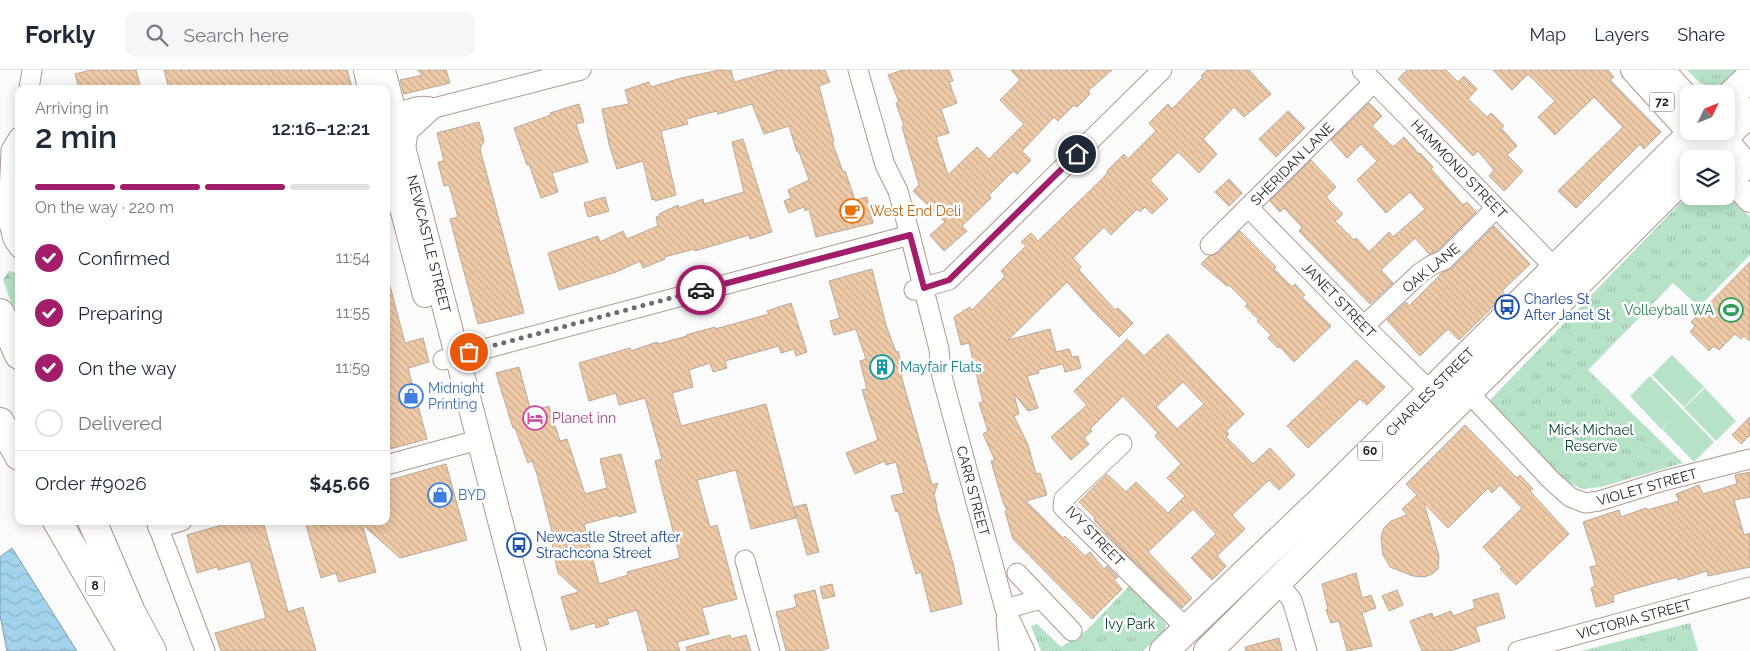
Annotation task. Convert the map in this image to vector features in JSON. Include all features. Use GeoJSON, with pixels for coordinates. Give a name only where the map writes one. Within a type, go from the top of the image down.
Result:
{"type":"FeatureCollection","features":[{"type":"Feature","properties":{"kind":"highway"},"geometry":{"type":"LineString","coordinates":[[1735,91],[1750,77]]}},
{"type":"Feature","properties":{"kind":"highway","name":"CHARLES STREET"},"geometry":{"type":"LineString","coordinates":[[1164,651],[1330,492],[1555,268],[1707,144],[1750,112]]}},
{"type":"Feature","properties":{"kind":"highway","name":"CHARLES STREET"},"geometry":{"type":"LineString","coordinates":[[1208,651],[1680,181]]}},
{"type":"Feature","properties":{"kind":"highway"},"geometry":{"type":"LineString","coordinates":[[0,313],[15,346]]}},
{"type":"Feature","properties":{"kind":"highway"},"geometry":{"type":"LineString","coordinates":[[0,422],[15,449]]}},
{"type":"Feature","properties":{"kind":"highway","name":"8"},"geometry":{"type":"LineString","coordinates":[[59,525],[132,651]]}},
{"type":"Feature","properties":{"kind":"highway"},"geometry":{"type":"LineString","coordinates":[[94,525],[131,612],[152,651]]}},
{"type":"Feature","properties":{"kind":"main road","name":"NEWCASTLE STREET"},"geometry":{"type":"LineString","coordinates":[[366,70],[377,85]]}},
{"type":"Feature","properties":{"kind":"main road","name":"NEWCASTLE STREET"},"geometry":{"type":"LineString","coordinates":[[384,70],[389,85]]}},
{"type":"Feature","properties":{"kind":"main road","name":"72"},"geometry":{"type":"LineString","coordinates":[[1632,70],[1707,144],[1750,168]]}},
{"type":"Feature","properties":{"kind":"main road","name":"72"},"geometry":{"type":"LineString","coordinates":[[1662,70],[1680,89]]}},
{"type":"Feature","properties":{"kind":"main road","name":"NEWCASTLE STREET"},"geometry":{"type":"LineString","coordinates":[[390,89],[397,112],[396,150],[473,442],[534,651]]}},
{"type":"Feature","properties":{"kind":"main road"},"geometry":{"type":"LineString","coordinates":[[1735,184],[1750,200]]}},
{"type":"Feature","properties":{"kind":"main road","name":"NEWCASTLE STREET"},"geometry":{"type":"LineString","coordinates":[[473,442],[522,651]]}},
{"type":"Feature","properties":{"kind":"street"},"geometry":{"type":"LineString","coordinates":[[30,85],[32,70]]}},
{"type":"Feature","properties":{"kind":"street"},"geometry":{"type":"LineString","coordinates":[[396,150],[408,132],[397,112],[581,70]]}},
{"type":"Feature","properties":{"kind":"street","name":"CARR STREET"},"geometry":{"type":"LineString","coordinates":[[858,70],[885,165],[886,191],[905,236],[919,289],[928,348],[941,373],[1005,609],[1024,651]]}},
{"type":"Feature","properties":{"kind":"street"},"geometry":{"type":"LineString","coordinates":[[919,289],[949,280],[1162,70]]}},
{"type":"Feature","properties":{"kind":"street","name":"SHERIDAN LANE"},"geometry":{"type":"LineString","coordinates":[[1210,245],[1248,207],[1368,76]]}},
{"type":"Feature","properties":{"kind":"street","name":"HAMMOND STREET"},"geometry":{"type":"LineString","coordinates":[[1368,76],[1555,268]]}},
{"type":"Feature","properties":{"kind":"street"},"geometry":{"type":"LineString","coordinates":[[15,144],[11,150],[8,220],[15,242]]}},
{"type":"Feature","properties":{"kind":"street","name":"JANET STREET"},"geometry":{"type":"LineString","coordinates":[[1248,207],[1430,392]]}},
{"type":"Feature","properties":{"kind":"street","name":"OAK LANE"},"geometry":{"type":"LineString","coordinates":[[1364,326],[1420,273],[1444,260],[1496,208]]}},
{"type":"Feature","properties":{"kind":"street"},"geometry":{"type":"LineString","coordinates":[[450,358],[905,236]]}},
{"type":"Feature","properties":{"kind":"street","name":"VIOLET STREET"},"geometry":{"type":"LineString","coordinates":[[1468,392],[1551,480],[1570,497],[1585,503],[1599,502],[1663,482],[1750,459]]}},
{"type":"Feature","properties":{"kind":"street"},"geometry":{"type":"LineString","coordinates":[[390,464],[473,442]]}},
{"type":"Feature","properties":{"kind":"street","name":"IVY STREET"},"geometry":{"type":"LineString","coordinates":[[1122,444],[1064,499],[1063,507],[1187,629]]}},
{"type":"Feature","properties":{"kind":"street"},"geometry":{"type":"LineString","coordinates":[[157,525],[205,651]]}},
{"type":"Feature","properties":{"kind":"street"},"geometry":{"type":"LineString","coordinates":[[745,560],[770,651]]}},
{"type":"Feature","properties":{"kind":"street"},"geometry":{"type":"LineString","coordinates":[[1017,573],[1072,631]]}},
{"type":"Feature","properties":{"kind":"street"},"geometry":{"type":"LineString","coordinates":[[1277,582],[1292,600],[1307,651]]}},
{"type":"Feature","properties":{"kind":"street","name":"VICTORIA STREET"},"geometry":{"type":"LineString","coordinates":[[1518,651],[1750,587]]}},
{"type":"Feature","properties":{"kind":"street"},"geometry":{"type":"LineString","coordinates":[[1005,609],[1041,599]]}},
{"type":"Feature","properties":{"kind":"street","name":"CARR STREET"},"geometry":{"type":"LineString","coordinates":[[1005,609],[1009,651]]}},
{"type":"Feature","properties":{"kind":"green space"},"geometry":{"type":"Polygon","coordinates":[[[1687,70],[1737,70],[1722,84],[1706,85],[1700,83],[1687,70]]]}},
{"type":"Feature","properties":{"kind":"green space","name":"Mick Michael Reserve"},"geometry":{"type":"Polygon","coordinates":[[[1735,202],[1750,217],[1750,255],[1699,307],[1673,283],[1588,370],[1683,463],[1601,487],[1583,489],[1566,482],[1488,402],[1680,203],[1680,205],[1735,205],[1735,202]]]}},
{"type":"Feature","properties":{"kind":"green space"},"geometry":{"type":"Polygon","coordinates":[[[9,271],[15,272],[15,308],[10,300],[3,280],[9,271]]]}},
{"type":"Feature","properties":{"kind":"green space"},"geometry":{"type":"Polygon","coordinates":[[[1672,355],[1704,387],[1684,407],[1652,375],[1672,355]]]}},
{"type":"Feature","properties":{"kind":"green space"},"geometry":{"type":"Polygon","coordinates":[[[1650,376],[1714,442],[1694,462],[1662,429],[1671,421],[1661,429],[1630,396],[1650,376]]]}},
{"type":"Feature","properties":{"kind":"green space"},"geometry":{"type":"Polygon","coordinates":[[[1705,388],[1736,421],[1716,441],[1684,408],[1705,388]]]}},
{"type":"Feature","properties":{"kind":"green space","name":"Ivy Park"},"geometry":{"type":"Polygon","coordinates":[[[1130,585],[1166,624],[1165,630],[1143,651],[1041,651],[1031,626],[1037,624],[1061,647],[1087,630],[1130,585]]]}},
{"type":"Feature","properties":{"kind":"green space"},"geometry":{"type":"Polygon","coordinates":[[[1690,623],[1698,651],[1581,651],[1690,623]]]}},
{"type":"Feature","properties":{"kind":"water"},"geometry":{"type":"Polygon","coordinates":[[[12,548],[77,651],[7,651],[0,615],[0,557],[12,548]]]}},
{"type":"Feature","properties":{"kind":"building"},"geometry":{"type":"Polygon","coordinates":[[[91,70],[136,70],[140,85],[78,85],[75,74],[91,70]]]}},
{"type":"Feature","properties":{"kind":"building"},"geometry":{"type":"Polygon","coordinates":[[[164,70],[347,70],[351,85],[168,85],[164,70]]]}},
{"type":"Feature","properties":{"kind":"building"},"geometry":{"type":"Polygon","coordinates":[[[417,70],[446,70],[450,83],[404,94],[400,80],[423,75],[417,70]]]}},
{"type":"Feature","properties":{"kind":"building"},"geometry":{"type":"Polygon","coordinates":[[[720,70],[731,70],[734,82],[779,70],[825,70],[830,82],[819,86],[834,142],[832,142],[855,200],[867,197],[873,223],[816,237],[809,209],[805,211],[804,207],[789,213],[784,201],[791,198],[788,190],[809,180],[799,152],[797,152],[789,126],[764,134],[752,104],[718,114],[717,111],[686,119],[688,124],[661,131],[676,195],[655,201],[655,199],[652,200],[643,161],[617,169],[609,144],[602,109],[629,104],[625,90],[649,82],[651,87],[681,78],[720,70]]]}},
{"type":"Feature","properties":{"kind":"building"},"geometry":{"type":"Polygon","coordinates":[[[903,70],[949,70],[953,81],[949,82],[957,103],[941,109],[949,133],[936,137],[948,175],[977,147],[989,159],[1024,124],[1000,100],[1020,80],[1011,70],[1112,70],[1088,91],[1090,94],[1077,107],[1074,105],[1058,121],[1054,117],[1022,151],[1031,160],[1017,174],[1013,171],[989,195],[991,198],[962,226],[967,231],[944,251],[930,235],[945,222],[913,191],[919,185],[896,103],[899,102],[888,75],[903,70]]]}},
{"type":"Feature","properties":{"kind":"building"},"geometry":{"type":"Polygon","coordinates":[[[1207,70],[1249,70],[1271,94],[1244,117],[1234,107],[1203,139],[1217,154],[1199,173],[1178,152],[1150,180],[1168,199],[1152,214],[1145,207],[1140,212],[1137,209],[1111,235],[1104,227],[1073,258],[1081,267],[1079,270],[1115,310],[1118,308],[1133,323],[1119,337],[1067,282],[1008,340],[1050,329],[1056,352],[1069,349],[1072,357],[1078,356],[1081,368],[1065,372],[1063,364],[1038,370],[1039,373],[1027,376],[1038,408],[1028,411],[1014,394],[1019,414],[1014,416],[1028,445],[1036,474],[1040,473],[1047,495],[1026,501],[1063,538],[1065,536],[1085,556],[1090,552],[1104,569],[1107,566],[1118,577],[1114,580],[1122,589],[1092,619],[1013,539],[1005,511],[1007,510],[991,461],[995,460],[983,434],[988,431],[979,403],[983,402],[969,343],[961,345],[954,317],[970,307],[972,310],[1005,276],[1001,271],[1026,246],[1021,242],[1031,233],[1038,241],[1103,178],[1107,171],[1124,154],[1128,159],[1156,131],[1149,123],[1168,104],[1172,109],[1203,77],[1201,76],[1207,70]]]}},
{"type":"Feature","properties":{"kind":"building"},"geometry":{"type":"Polygon","coordinates":[[[1407,70],[1446,70],[1458,82],[1464,76],[1477,89],[1468,99],[1487,117],[1491,113],[1504,126],[1501,128],[1517,146],[1507,155],[1523,171],[1504,191],[1489,176],[1494,170],[1478,151],[1473,156],[1398,79],[1407,70]]]}},
{"type":"Feature","properties":{"kind":"building"},"geometry":{"type":"Polygon","coordinates":[[[1493,70],[1608,70],[1614,77],[1610,80],[1661,132],[1644,149],[1640,144],[1576,208],[1558,191],[1623,127],[1594,97],[1555,135],[1538,117],[1555,101],[1528,74],[1512,90],[1493,70]]]}},
{"type":"Feature","properties":{"kind":"building"},"geometry":{"type":"Polygon","coordinates":[[[1369,103],[1382,116],[1372,126],[1393,147],[1404,137],[1433,167],[1431,169],[1463,205],[1467,202],[1476,212],[1438,250],[1429,254],[1415,238],[1381,270],[1393,283],[1370,304],[1299,231],[1302,227],[1284,208],[1280,212],[1270,201],[1311,160],[1336,187],[1326,197],[1343,214],[1335,221],[1354,240],[1356,238],[1369,252],[1389,232],[1393,237],[1425,209],[1410,192],[1386,213],[1357,180],[1377,161],[1361,144],[1347,158],[1331,140],[1369,103]]]}},
{"type":"Feature","properties":{"kind":"building"},"geometry":{"type":"Polygon","coordinates":[[[579,104],[584,122],[576,124],[588,162],[552,173],[558,192],[541,198],[514,128],[551,115],[550,113],[579,104]]]}},
{"type":"Feature","properties":{"kind":"building"},"geometry":{"type":"Polygon","coordinates":[[[1288,111],[1305,128],[1276,157],[1259,139],[1288,111]]]}},
{"type":"Feature","properties":{"kind":"building"},"geometry":{"type":"Polygon","coordinates":[[[479,122],[484,141],[480,149],[524,313],[478,324],[450,219],[458,217],[449,185],[444,186],[438,162],[444,161],[437,133],[479,122]]]}},
{"type":"Feature","properties":{"kind":"building"},"geometry":{"type":"Polygon","coordinates":[[[743,139],[772,232],[750,239],[749,235],[695,251],[695,249],[664,257],[665,259],[643,268],[640,261],[616,272],[559,290],[548,253],[598,236],[600,242],[623,231],[627,239],[658,226],[656,217],[678,205],[679,208],[703,199],[704,204],[744,192],[732,142],[743,139]]]}},
{"type":"Feature","properties":{"kind":"building"},"geometry":{"type":"Polygon","coordinates":[[[1229,179],[1242,193],[1229,206],[1215,192],[1229,179]]]}},
{"type":"Feature","properties":{"kind":"building"},"geometry":{"type":"Polygon","coordinates":[[[605,197],[609,211],[588,217],[584,203],[605,197]]]}},
{"type":"Feature","properties":{"kind":"building"},"geometry":{"type":"Polygon","coordinates":[[[1494,226],[1530,264],[1502,291],[1505,295],[1459,340],[1448,329],[1420,356],[1387,320],[1406,302],[1409,306],[1442,273],[1452,268],[1494,226]]]}},
{"type":"Feature","properties":{"kind":"building"},"geometry":{"type":"Polygon","coordinates":[[[1240,231],[1276,267],[1274,269],[1292,287],[1295,284],[1305,295],[1302,297],[1331,326],[1294,362],[1280,347],[1278,348],[1268,338],[1271,335],[1245,306],[1248,304],[1229,285],[1227,286],[1201,264],[1209,256],[1218,253],[1240,231]]]}},
{"type":"Feature","properties":{"kind":"building"},"geometry":{"type":"Polygon","coordinates":[[[1750,262],[1750,341],[1744,336],[1741,339],[1735,334],[1719,350],[1714,346],[1709,351],[1690,332],[1695,326],[1691,322],[1750,262]]]}},
{"type":"Feature","properties":{"kind":"building"},"geometry":{"type":"Polygon","coordinates":[[[872,269],[886,325],[896,352],[898,351],[904,374],[901,375],[932,485],[938,483],[934,495],[936,506],[953,563],[962,604],[931,612],[921,572],[916,574],[898,511],[896,512],[891,496],[904,493],[896,462],[886,465],[885,461],[855,474],[846,453],[878,440],[862,390],[867,389],[860,361],[866,359],[856,329],[834,335],[830,321],[840,318],[829,281],[872,269]]]}},
{"type":"Feature","properties":{"kind":"building"},"geometry":{"type":"Polygon","coordinates":[[[390,286],[405,343],[423,338],[429,362],[408,368],[427,439],[390,449],[390,286]]]}},
{"type":"Feature","properties":{"kind":"building"},"geometry":{"type":"Polygon","coordinates":[[[791,303],[807,352],[796,356],[794,349],[781,353],[779,346],[725,361],[727,368],[713,372],[710,363],[689,370],[693,387],[672,393],[681,426],[766,404],[796,518],[751,529],[736,470],[697,480],[710,527],[717,525],[737,599],[702,608],[709,634],[677,642],[680,651],[648,651],[637,610],[607,619],[609,624],[596,628],[595,623],[571,630],[561,597],[579,592],[558,573],[552,543],[555,543],[537,474],[532,461],[528,463],[515,428],[513,428],[496,373],[519,367],[531,412],[549,406],[560,441],[567,439],[585,494],[607,488],[600,459],[621,454],[636,512],[584,524],[599,584],[628,575],[627,572],[680,558],[655,461],[662,459],[645,398],[619,405],[616,393],[589,401],[579,363],[630,348],[631,351],[657,342],[658,344],[715,327],[715,329],[769,314],[767,311],[791,303]]]}},
{"type":"Feature","properties":{"kind":"building"},"geometry":{"type":"Polygon","coordinates":[[[1168,334],[1244,414],[1226,431],[1229,434],[1226,437],[1253,464],[1270,448],[1295,475],[1279,490],[1269,480],[1232,515],[1245,529],[1217,556],[1226,566],[1212,580],[1191,558],[1216,534],[1193,509],[1148,552],[1192,598],[1182,608],[1123,551],[1079,502],[1107,474],[1126,492],[1136,482],[1168,513],[1185,496],[1167,478],[1181,464],[1155,436],[1158,433],[1123,396],[1090,429],[1092,431],[1084,438],[1089,444],[1071,460],[1051,437],[1087,405],[1074,391],[1127,339],[1144,356],[1168,334]],[[1183,382],[1156,407],[1177,429],[1204,404],[1183,382]]]}},
{"type":"Feature","properties":{"kind":"building"},"geometry":{"type":"Polygon","coordinates":[[[1356,360],[1385,387],[1367,405],[1360,399],[1308,448],[1287,426],[1356,360]]]}},
{"type":"Feature","properties":{"kind":"building"},"geometry":{"type":"Polygon","coordinates":[[[1750,417],[1750,435],[1741,444],[1732,435],[1750,417]]]}},
{"type":"Feature","properties":{"kind":"building"},"geometry":{"type":"Polygon","coordinates":[[[1465,425],[1517,478],[1521,476],[1533,489],[1530,491],[1569,534],[1516,585],[1500,569],[1502,567],[1483,547],[1522,508],[1500,485],[1492,493],[1488,488],[1448,528],[1424,503],[1439,556],[1438,569],[1432,574],[1425,577],[1413,576],[1390,567],[1383,555],[1381,537],[1384,528],[1391,521],[1407,515],[1402,509],[1417,495],[1406,484],[1465,425]]]}},
{"type":"Feature","properties":{"kind":"building"},"geometry":{"type":"Polygon","coordinates":[[[446,464],[467,540],[400,558],[363,525],[390,525],[390,480],[446,464]]]}},
{"type":"Feature","properties":{"kind":"building"},"geometry":{"type":"Polygon","coordinates":[[[1750,472],[1750,497],[1734,500],[1744,535],[1750,533],[1750,567],[1708,576],[1707,571],[1678,580],[1677,577],[1613,595],[1614,602],[1596,607],[1591,588],[1595,586],[1590,567],[1597,565],[1583,522],[1619,510],[1621,517],[1646,508],[1647,510],[1679,501],[1676,494],[1699,485],[1703,494],[1737,484],[1735,475],[1750,472]]]}},
{"type":"Feature","properties":{"kind":"building"},"geometry":{"type":"Polygon","coordinates":[[[806,504],[819,552],[807,555],[794,507],[806,504]]]}},
{"type":"Feature","properties":{"kind":"building"},"geometry":{"type":"Polygon","coordinates":[[[222,525],[264,525],[288,612],[303,607],[316,651],[221,651],[215,633],[266,618],[250,561],[218,570],[217,567],[197,573],[187,535],[222,525]]]}},
{"type":"Feature","properties":{"kind":"building"},"geometry":{"type":"Polygon","coordinates":[[[306,525],[362,525],[376,572],[339,582],[336,573],[321,578],[306,525]]]}},
{"type":"Feature","properties":{"kind":"building"},"geometry":{"type":"Polygon","coordinates":[[[1356,573],[1362,598],[1371,595],[1376,608],[1362,613],[1372,646],[1347,651],[1339,621],[1331,623],[1326,610],[1328,609],[1322,584],[1356,573]]]}},
{"type":"Feature","properties":{"kind":"building"},"geometry":{"type":"Polygon","coordinates":[[[832,584],[835,596],[823,599],[820,587],[832,584]]]}},
{"type":"Feature","properties":{"kind":"building"},"geometry":{"type":"Polygon","coordinates":[[[815,590],[829,648],[820,651],[786,651],[776,612],[797,607],[794,595],[815,590]]]}},
{"type":"Feature","properties":{"kind":"building"},"geometry":{"type":"Polygon","coordinates":[[[1397,590],[1403,605],[1389,611],[1382,596],[1397,590]]]}},
{"type":"Feature","properties":{"kind":"building"},"geometry":{"type":"Polygon","coordinates":[[[1498,593],[1505,618],[1475,627],[1480,641],[1450,651],[1422,651],[1410,621],[1432,613],[1433,618],[1451,611],[1453,616],[1475,608],[1473,600],[1498,593]]]}},
{"type":"Feature","properties":{"kind":"building"},"geometry":{"type":"Polygon","coordinates":[[[730,635],[731,639],[746,635],[751,651],[687,651],[686,647],[730,635]]]}},
{"type":"Feature","properties":{"kind":"building"},"geometry":{"type":"Polygon","coordinates":[[[1279,638],[1282,651],[1246,651],[1245,647],[1279,638]]]}},
{"type":"Feature","properties":{"kind":"way so far"},"geometry":{"type":"LineString","coordinates":[[469,352],[701,290]]}},
{"type":"Feature","properties":{"kind":"place","name":"West End Deli"},"geometry":{"type":"Point","coordinates":[852,211]}},
{"type":"Feature","properties":{"kind":"place","name":"Charles St After Janet St"},"geometry":{"type":"Point","coordinates":[1507,307]}},
{"type":"Feature","properties":{"kind":"place","name":"Volleyball WA"},"geometry":{"type":"Point","coordinates":[1731,310]}},
{"type":"Feature","properties":{"kind":"place","name":"Mayfair Flats"},"geometry":{"type":"Point","coordinates":[882,367]}},
{"type":"Feature","properties":{"kind":"place","name":"Midnight Printing"},"geometry":{"type":"Point","coordinates":[411,396]}},
{"type":"Feature","properties":{"kind":"place","name":"Planet inn"},"geometry":{"type":"Point","coordinates":[535,418]}},
{"type":"Feature","properties":{"kind":"place","name":"BYD"},"geometry":{"type":"Point","coordinates":[440,495]}},
{"type":"Feature","properties":{"kind":"place","name":"Newcastle Street after Strachcona Street"},"geometry":{"type":"Point","coordinates":[519,545]}},
{"type":"Feature","properties":{"kind":"route"},"geometry":{"type":"LineString","coordinates":[[701,290],[910,235],[924,288],[949,280],[1077,154]]}}]}
